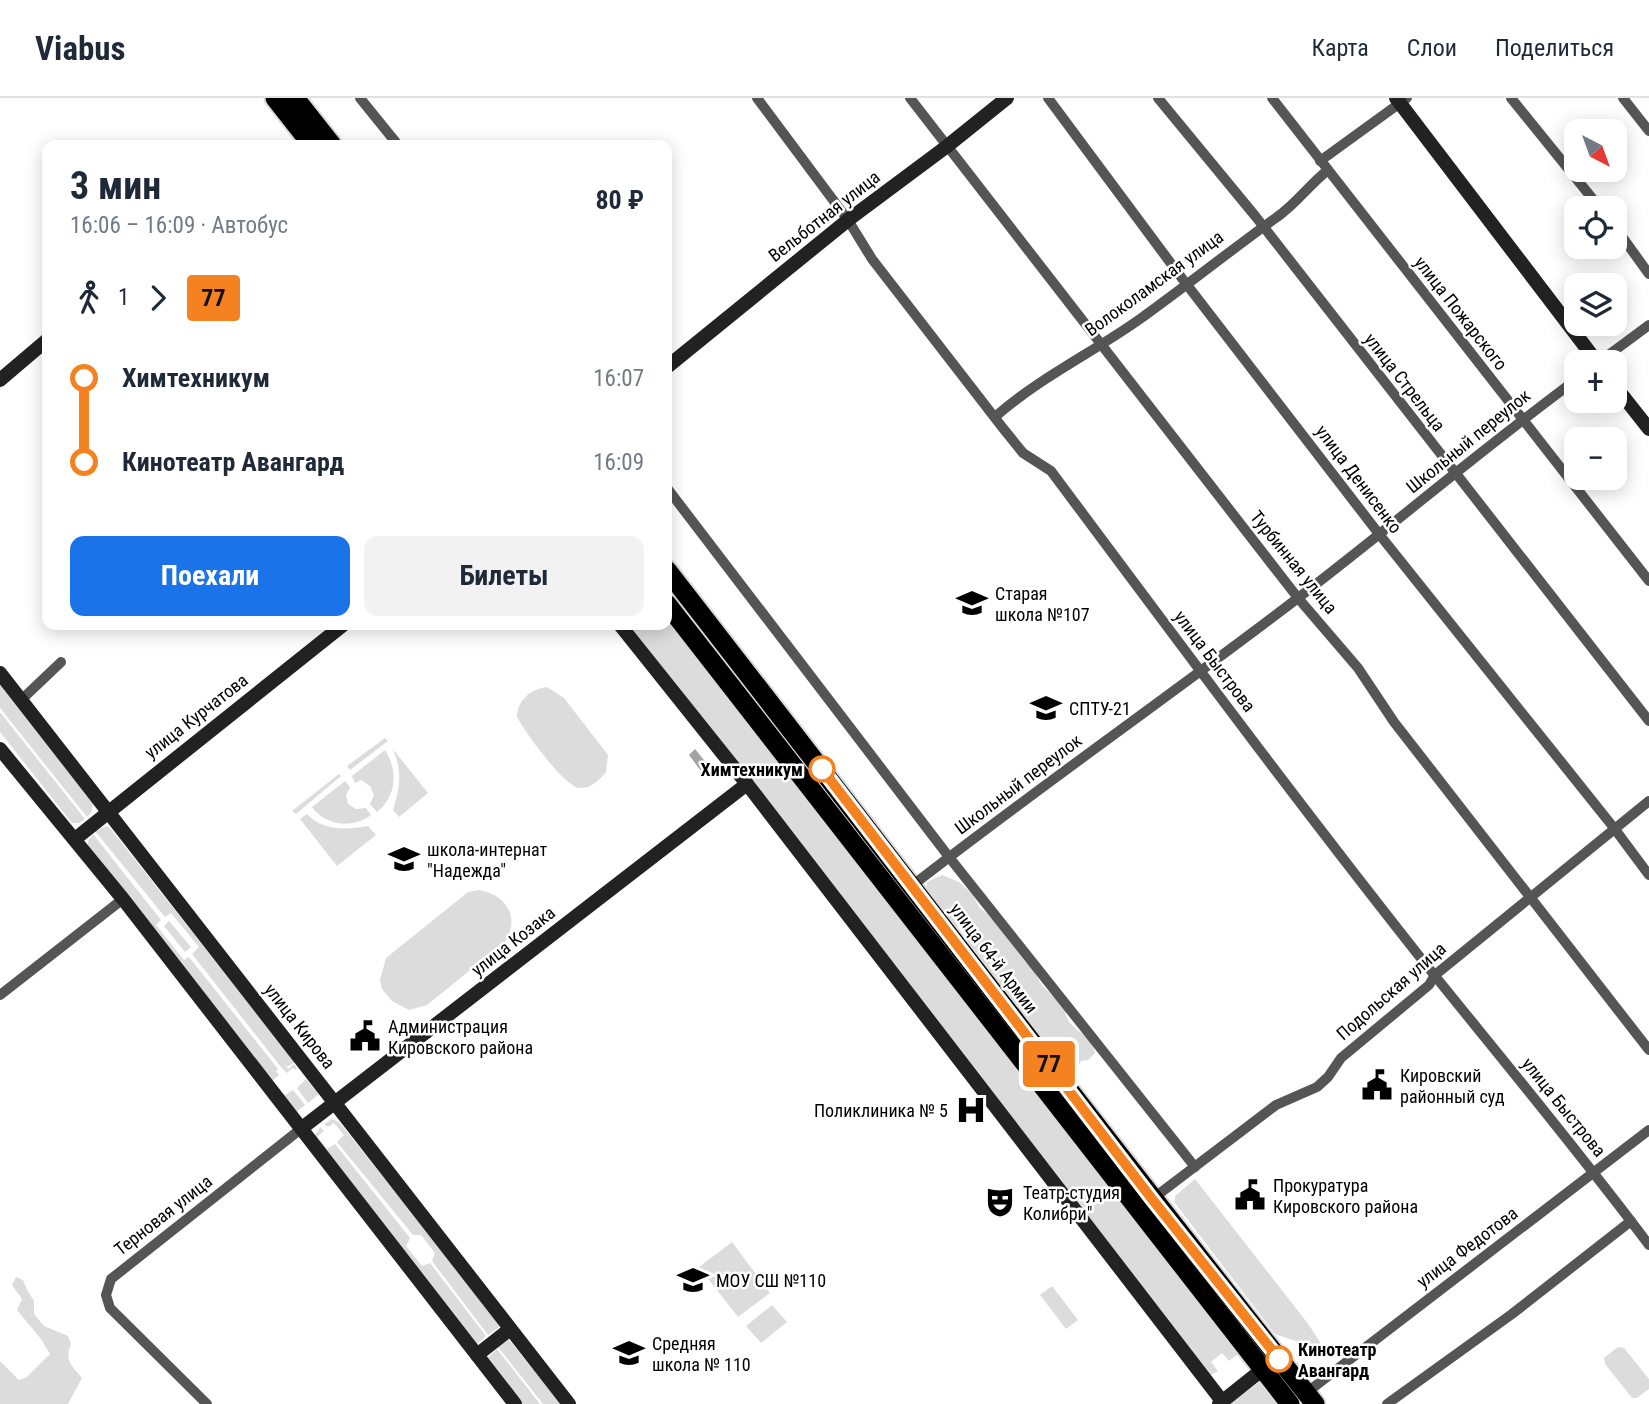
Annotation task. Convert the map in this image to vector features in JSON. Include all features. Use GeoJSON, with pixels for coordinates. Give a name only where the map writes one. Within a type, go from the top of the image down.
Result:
{"type":"FeatureCollection","features":[{"type":"Feature","properties":{"kind":"highway"},"geometry":{"type":"LineString","coordinates":[[275,98],[309,139]]}},
{"type":"Feature","properties":{"kind":"highway"},"geometry":{"type":"LineString","coordinates":[[295,98],[309,139]]}},
{"type":"Feature","properties":{"kind":"highway","name":"улица 64-й Армии"},"geometry":{"type":"LineString","coordinates":[[672,576],[913,885],[1030,1055]]}},
{"type":"Feature","properties":{"kind":"highway","name":"улица 64-й Армии"},"geometry":{"type":"LineString","coordinates":[[672,610],[1304,1401]]}},
{"type":"Feature","properties":{"kind":"highway","name":"улица 64-й Армии"},"geometry":{"type":"LineString","coordinates":[[1145,1204],[1263,1369],[1304,1401]]}},
{"type":"Feature","properties":{"kind":"street"},"geometry":{"type":"LineString","coordinates":[[360,98],[394,140]]}},
{"type":"Feature","properties":{"kind":"street","name":"улица Быстрова"},"geometry":{"type":"LineString","coordinates":[[757,98],[848,220],[873,259],[995,417],[1023,453],[1051,471],[1200,671],[1435,975],[1595,1172],[1649,1245]]}},
{"type":"Feature","properties":{"kind":"street","name":"Турбинная улица"},"geometry":{"type":"LineString","coordinates":[[910,98],[1298,598],[1359,668],[1394,722],[1649,1050]]}},
{"type":"Feature","properties":{"kind":"street","name":"Вельботная улица"},"geometry":{"type":"LineString","coordinates":[[672,363],[848,220],[1007,98]]}},
{"type":"Feature","properties":{"kind":"street","name":"улица Денисенко"},"geometry":{"type":"LineString","coordinates":[[1048,98],[1379,534],[1649,875]]}},
{"type":"Feature","properties":{"kind":"street","name":"улица Стрельца"},"geometry":{"type":"LineString","coordinates":[[1158,98],[1263,226],[1649,721]]}},
{"type":"Feature","properties":{"kind":"street","name":"улица Пожарского"},"geometry":{"type":"LineString","coordinates":[[1272,98],[1649,581]]}},
{"type":"Feature","properties":{"kind":"street"},"geometry":{"type":"LineString","coordinates":[[1511,98],[1590,196]]}},
{"type":"Feature","properties":{"kind":"street"},"geometry":{"type":"LineString","coordinates":[[1623,98],[1649,131]]}},
{"type":"Feature","properties":{"kind":"street"},"geometry":{"type":"LineString","coordinates":[[1320,161],[1401,100],[1589,350]]}},
{"type":"Feature","properties":{"kind":"street","name":"Волоколамская улица"},"geometry":{"type":"LineString","coordinates":[[995,417],[1051,374],[1102,344],[1297,201],[1310,184],[1328,170]]}},
{"type":"Feature","properties":{"kind":"street"},"geometry":{"type":"LineString","coordinates":[[1627,244],[1649,274]]}},
{"type":"Feature","properties":{"kind":"street"},"geometry":{"type":"LineString","coordinates":[[1615,350],[1649,325]]}},
{"type":"Feature","properties":{"kind":"street"},"geometry":{"type":"LineString","coordinates":[[0,380],[42,345]]}},
{"type":"Feature","properties":{"kind":"street","name":"Школьный переулок"},"geometry":{"type":"LineString","coordinates":[[913,885],[1298,598],[1564,389]]}},
{"type":"Feature","properties":{"kind":"street"},"geometry":{"type":"LineString","coordinates":[[1627,401],[1649,429]]}},
{"type":"Feature","properties":{"kind":"street","name":"улица 64-й Армии"},"geometry":{"type":"LineString","coordinates":[[672,495],[949,857],[1195,1167]]}},
{"type":"Feature","properties":{"kind":"street","name":"улица Курчатова"},"geometry":{"type":"LineString","coordinates":[[75,839],[337,630]]}},
{"type":"Feature","properties":{"kind":"street"},"geometry":{"type":"LineString","coordinates":[[624,630],[747,784],[1221,1403],[1263,1369]]}},
{"type":"Feature","properties":{"kind":"street"},"geometry":{"type":"LineString","coordinates":[[21,700],[61,662]]}},
{"type":"Feature","properties":{"kind":"street","name":"улица Кирова"},"geometry":{"type":"LineString","coordinates":[[0,674],[569,1404]]}},
{"type":"Feature","properties":{"kind":"street"},"geometry":{"type":"LineString","coordinates":[[0,749],[123,899],[515,1404]]}},
{"type":"Feature","properties":{"kind":"street","name":"улица Козака"},"geometry":{"type":"LineString","coordinates":[[302,1128],[747,784]]}},
{"type":"Feature","properties":{"kind":"street","name":"Подольская улица"},"geometry":{"type":"LineString","coordinates":[[1145,1204],[1276,1105],[1317,1087],[1341,1058],[1429,985],[1435,975],[1649,801]]}},
{"type":"Feature","properties":{"kind":"street"},"geometry":{"type":"LineString","coordinates":[[0,996],[123,899]]}},
{"type":"Feature","properties":{"kind":"street","name":"Терновая улица"},"geometry":{"type":"LineString","coordinates":[[207,1404],[110,1308],[106,1295],[111,1279],[302,1128]]}},
{"type":"Feature","properties":{"kind":"street","name":"улица Федотова"},"geometry":{"type":"LineString","coordinates":[[1304,1401],[1649,1130]]}},
{"type":"Feature","properties":{"kind":"street"},"geometry":{"type":"LineString","coordinates":[[1387,1404],[1512,1314],[1631,1221]]}},
{"type":"Feature","properties":{"kind":"street"},"geometry":{"type":"LineString","coordinates":[[477,1355],[510,1329]]}},
{"type":"Feature","properties":{"kind":"shaded area"},"geometry":{"type":"Polygon","coordinates":[[[672,620],[1241,1352],[1229,1361],[1222,1353],[1211,1362],[1218,1371],[1209,1376],[632,630],[672,630],[672,620]]]}},
{"type":"Feature","properties":{"kind":"shaded area"},"geometry":{"type":"Polygon","coordinates":[[[0,684],[93,804],[87,817],[0,708],[0,684]]]}},
{"type":"Feature","properties":{"kind":"shaded area"},"geometry":{"type":"Polygon","coordinates":[[[547,687],[564,698],[608,755],[606,772],[598,781],[587,787],[579,788],[564,778],[517,717],[519,705],[526,696],[547,687]]]}},
{"type":"Feature","properties":{"kind":"shaded area"},"geometry":{"type":"Polygon","coordinates":[[[0,712],[85,819],[72,823],[0,732],[0,712]]]}},
{"type":"Feature","properties":{"kind":"shaded area"},"geometry":{"type":"Polygon","coordinates":[[[385,738],[388,741],[350,770],[347,766],[385,738]]]}},
{"type":"Feature","properties":{"kind":"shaded area"},"geometry":{"type":"Polygon","coordinates":[[[392,748],[428,793],[399,817],[393,810],[399,779],[398,764],[392,748]]]}},
{"type":"Feature","properties":{"kind":"shaded area"},"geometry":{"type":"Polygon","coordinates":[[[695,749],[708,765],[704,772],[689,755],[695,749]]]}},
{"type":"Feature","properties":{"kind":"shaded area"},"geometry":{"type":"Polygon","coordinates":[[[385,750],[392,766],[392,791],[384,806],[377,812],[370,804],[374,795],[370,786],[361,780],[355,783],[352,776],[385,750]]]}},
{"type":"Feature","properties":{"kind":"shaded area"},"geometry":{"type":"Polygon","coordinates":[[[339,774],[341,776],[296,814],[292,811],[339,774]]]}},
{"type":"Feature","properties":{"kind":"shaded area"},"geometry":{"type":"Polygon","coordinates":[[[345,781],[350,787],[346,795],[348,804],[356,809],[366,808],[371,815],[348,824],[332,822],[312,807],[345,781]]]}},
{"type":"Feature","properties":{"kind":"shaded area"},"geometry":{"type":"Polygon","coordinates":[[[307,814],[320,824],[335,828],[368,826],[376,835],[337,866],[300,819],[307,814]]]}},
{"type":"Feature","properties":{"kind":"shaded area"},"geometry":{"type":"Polygon","coordinates":[[[106,826],[295,1062],[287,1067],[284,1065],[288,1069],[294,1064],[297,1068],[295,1070],[293,1068],[287,1073],[281,1067],[192,954],[199,947],[171,913],[165,917],[95,831],[106,826]]]}},
{"type":"Feature","properties":{"kind":"shaded area"},"geometry":{"type":"Polygon","coordinates":[[[93,834],[161,920],[156,925],[184,960],[189,957],[278,1069],[276,1071],[279,1075],[271,1082],[88,846],[93,834]]]}},
{"type":"Feature","properties":{"kind":"shaded area"},"geometry":{"type":"Polygon","coordinates":[[[942,875],[959,882],[972,894],[980,908],[991,917],[1042,985],[1062,1005],[1071,1024],[1091,1042],[1095,1053],[1088,1060],[1081,1061],[1075,1072],[1066,1073],[989,974],[959,926],[954,927],[950,923],[949,915],[929,897],[927,882],[942,875]]]}},
{"type":"Feature","properties":{"kind":"shaded area"},"geometry":{"type":"Polygon","coordinates":[[[479,890],[496,896],[508,908],[511,924],[505,942],[427,1005],[409,1010],[392,1001],[382,989],[380,980],[386,958],[468,892],[479,890]]]}},
{"type":"Feature","properties":{"kind":"shaded area"},"geometry":{"type":"Polygon","coordinates":[[[169,921],[191,947],[185,952],[164,926],[169,921]]]}},
{"type":"Feature","properties":{"kind":"shaded area"},"geometry":{"type":"Polygon","coordinates":[[[306,1079],[319,1094],[308,1103],[297,1088],[306,1079]]]}},
{"type":"Feature","properties":{"kind":"shaded area"},"geometry":{"type":"Polygon","coordinates":[[[293,1090],[305,1105],[295,1113],[282,1097],[293,1090]]]}},
{"type":"Feature","properties":{"kind":"shaded area"},"geometry":{"type":"Polygon","coordinates":[[[332,1119],[339,1122],[502,1325],[488,1335],[432,1261],[435,1253],[421,1235],[413,1235],[337,1142],[344,1135],[334,1123],[328,1127],[324,1124],[332,1119]]]}},
{"type":"Feature","properties":{"kind":"shaded area"},"geometry":{"type":"Polygon","coordinates":[[[320,1127],[324,1131],[317,1137],[327,1149],[335,1144],[410,1238],[406,1246],[422,1266],[430,1263],[486,1336],[475,1346],[314,1137],[320,1127]]]}},
{"type":"Feature","properties":{"kind":"shaded area"},"geometry":{"type":"Polygon","coordinates":[[[1195,1179],[1309,1325],[1320,1342],[1319,1349],[1275,1334],[1175,1203],[1175,1196],[1195,1179]]]}},
{"type":"Feature","properties":{"kind":"shaded area"},"geometry":{"type":"Polygon","coordinates":[[[732,1242],[770,1293],[738,1317],[699,1267],[732,1242]]]}},
{"type":"Feature","properties":{"kind":"shaded area"},"geometry":{"type":"Polygon","coordinates":[[[16,1277],[23,1280],[34,1301],[34,1314],[44,1326],[68,1336],[71,1344],[69,1359],[82,1378],[68,1404],[0,1404],[0,1361],[19,1380],[27,1377],[50,1354],[17,1310],[22,1299],[12,1285],[16,1277]]]}},
{"type":"Feature","properties":{"kind":"shaded area"},"geometry":{"type":"Polygon","coordinates":[[[1052,1286],[1078,1320],[1066,1329],[1040,1295],[1052,1286]]]}},
{"type":"Feature","properties":{"kind":"shaded area"},"geometry":{"type":"Polygon","coordinates":[[[772,1305],[787,1322],[761,1343],[746,1326],[772,1305]]]}},
{"type":"Feature","properties":{"kind":"shaded area"},"geometry":{"type":"Polygon","coordinates":[[[508,1339],[561,1404],[543,1404],[498,1347],[508,1339]]]}},
{"type":"Feature","properties":{"kind":"shaded area"},"geometry":{"type":"Polygon","coordinates":[[[1618,1347],[1624,1348],[1649,1379],[1649,1389],[1637,1398],[1632,1398],[1605,1364],[1604,1358],[1618,1347]]]}},
{"type":"Feature","properties":{"kind":"shaded area"},"geometry":{"type":"Polygon","coordinates":[[[497,1349],[540,1404],[522,1404],[486,1359],[497,1349]]]}},
{"type":"Feature","properties":{"kind":"shaded area"},"geometry":{"type":"Polygon","coordinates":[[[1258,1383],[1263,1384],[1280,1404],[1229,1404],[1258,1383]]]}},
{"type":"Feature","properties":{"kind":"bus line","name":"77"},"geometry":{"type":"LineString","coordinates":[[822,769],[1152,1199],[1279,1359]]}},
{"type":"Feature","properties":{"kind":"place","name":"Старая школа №107"},"geometry":{"type":"Point","coordinates":[972,603]}},
{"type":"Feature","properties":{"kind":"place","name":"СПТУ-21"},"geometry":{"type":"Point","coordinates":[1046,708]}},
{"type":"Feature","properties":{"kind":"place","name":"Химтехникум"},"geometry":{"type":"Point","coordinates":[822,769]}},
{"type":"Feature","properties":{"kind":"place","name":"школа-интернат \"Надежда\""},"geometry":{"type":"Point","coordinates":[404,859]}},
{"type":"Feature","properties":{"kind":"place","name":"Администрация Кировского района"},"geometry":{"type":"Point","coordinates":[365,1036]}},
{"type":"Feature","properties":{"kind":"place","name":"Кировский районный суд"},"geometry":{"type":"Point","coordinates":[1377,1085]}},
{"type":"Feature","properties":{"kind":"place","name":"Поликлиника № 5"},"geometry":{"type":"Point","coordinates":[971,1110]}},
{"type":"Feature","properties":{"kind":"place","name":"Прокуратура Кировского района"},"geometry":{"type":"Point","coordinates":[1250,1195]}},
{"type":"Feature","properties":{"kind":"place","name":"Театр-студия Колибри\""},"geometry":{"type":"Point","coordinates":[1000,1202]}},
{"type":"Feature","properties":{"kind":"place","name":"МОУ СШ №110"},"geometry":{"type":"Point","coordinates":[693,1280]}},
{"type":"Feature","properties":{"kind":"place","name":"Средняя школа № 110"},"geometry":{"type":"Point","coordinates":[629,1353]}},
{"type":"Feature","properties":{"kind":"place","name":"Кинотеатр Авангард"},"geometry":{"type":"Point","coordinates":[1279,1359]}}]}
